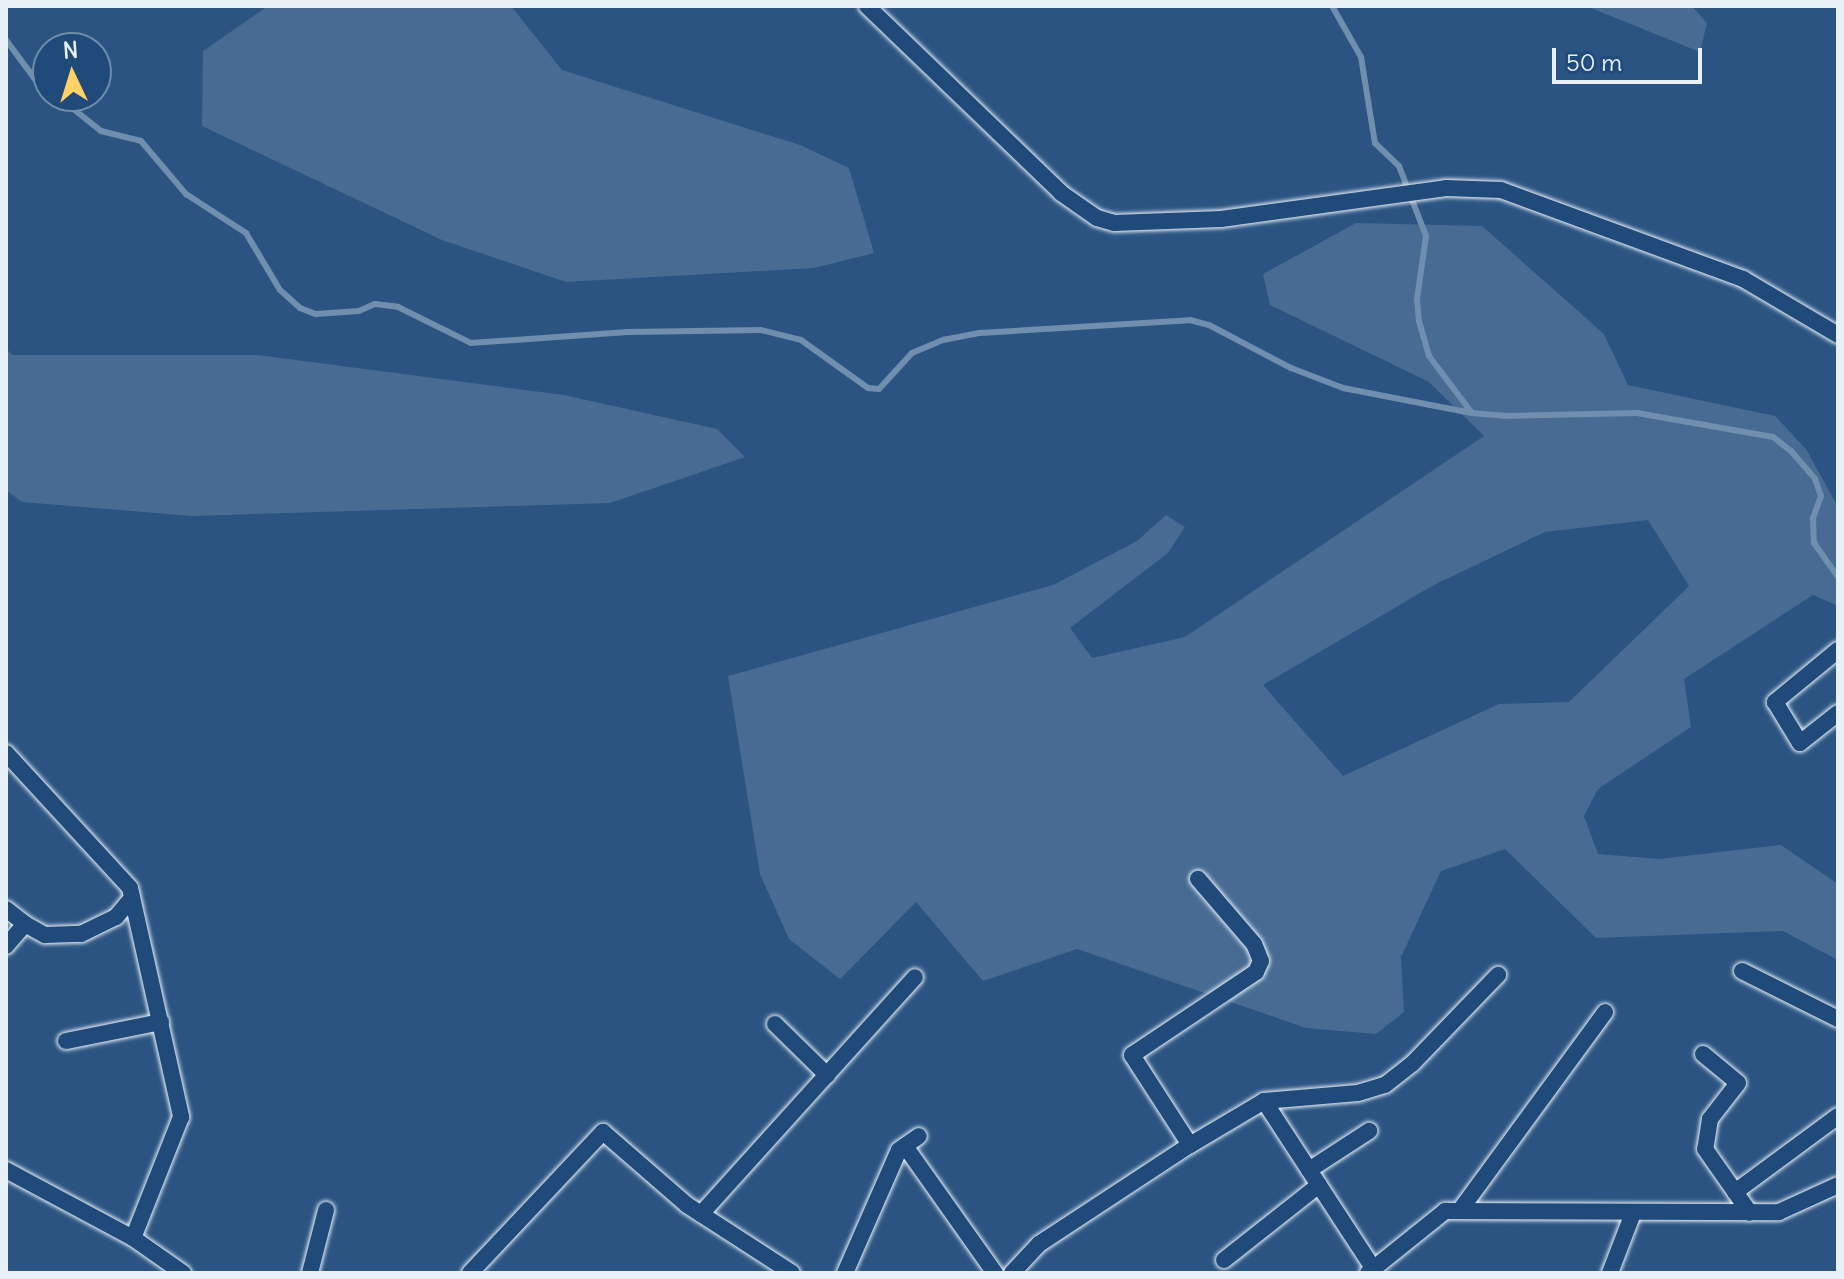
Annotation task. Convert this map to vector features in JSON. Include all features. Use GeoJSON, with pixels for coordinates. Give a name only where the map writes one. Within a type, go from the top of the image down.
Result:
{"type":"FeatureCollection","features":[{"type":"Feature","properties":{"kind":"street"},"geometry":{"type":"LineString","coordinates":[[867,6],[1061,193],[1097,218],[1114,223],[1221,219],[1446,188],[1501,190],[1743,279],[1838,335]]}},
{"type":"Feature","properties":{"kind":"street"},"geometry":{"type":"LineString","coordinates":[[1838,650],[1775,702],[1800,743],[1838,713]]}},
{"type":"Feature","properties":{"kind":"street"},"geometry":{"type":"LineString","coordinates":[[6,753],[130,888],[181,1117],[133,1238]]}},
{"type":"Feature","properties":{"kind":"street"},"geometry":{"type":"LineString","coordinates":[[1190,1145],[1132,1055],[1256,972],[1261,961],[1254,944],[1198,879]]}},
{"type":"Feature","properties":{"kind":"street"},"geometry":{"type":"LineString","coordinates":[[6,909],[45,935],[81,934],[116,917],[132,898]]}},
{"type":"Feature","properties":{"kind":"street"},"geometry":{"type":"LineString","coordinates":[[6,946],[25,924]]}},
{"type":"Feature","properties":{"kind":"street"},"geometry":{"type":"LineString","coordinates":[[1742,971],[1838,1019]]}},
{"type":"Feature","properties":{"kind":"street"},"geometry":{"type":"LineString","coordinates":[[1012,1273],[1039,1244],[1190,1145],[1264,1101],[1358,1093],[1385,1085],[1412,1064],[1498,975]]}},
{"type":"Feature","properties":{"kind":"street"},"geometry":{"type":"LineString","coordinates":[[701,1214],[915,977]]}},
{"type":"Feature","properties":{"kind":"street"},"geometry":{"type":"LineString","coordinates":[[1461,1209],[1605,1012]]}},
{"type":"Feature","properties":{"kind":"street"},"geometry":{"type":"LineString","coordinates":[[66,1041],[161,1022]]}},
{"type":"Feature","properties":{"kind":"street"},"geometry":{"type":"LineString","coordinates":[[775,1024],[827,1075]]}},
{"type":"Feature","properties":{"kind":"street"},"geometry":{"type":"LineString","coordinates":[[1703,1054],[1738,1083],[1710,1119],[1705,1149],[1750,1213]]}},
{"type":"Feature","properties":{"kind":"street"},"geometry":{"type":"LineString","coordinates":[[1264,1101],[1370,1271],[1445,1211],[1779,1212],[1838,1185]]}},
{"type":"Feature","properties":{"kind":"street"},"geometry":{"type":"LineString","coordinates":[[1735,1192],[1838,1116]]}},
{"type":"Feature","properties":{"kind":"street"},"geometry":{"type":"LineString","coordinates":[[1309,1170],[1369,1131]]}},
{"type":"Feature","properties":{"kind":"street"},"geometry":{"type":"LineString","coordinates":[[470,1273],[603,1132],[701,1214],[792,1273]]}},
{"type":"Feature","properties":{"kind":"street"},"geometry":{"type":"LineString","coordinates":[[845,1273],[899,1150],[912,1141],[995,1273]]}},
{"type":"Feature","properties":{"kind":"street"},"geometry":{"type":"LineString","coordinates":[[6,1170],[133,1238],[183,1273]]}},
{"type":"Feature","properties":{"kind":"street"},"geometry":{"type":"LineString","coordinates":[[1224,1260],[1319,1185]]}},
{"type":"Feature","properties":{"kind":"street"},"geometry":{"type":"LineString","coordinates":[[310,1273],[326,1210]]}},
{"type":"Feature","properties":{"kind":"street"},"geometry":{"type":"LineString","coordinates":[[1610,1273],[1633,1213]]}},
{"type":"Feature","properties":{"kind":"shaded area"},"geometry":{"type":"Polygon","coordinates":[[[268,6],[511,6],[562,70],[800,145],[849,168],[874,253],[814,268],[566,282],[442,240],[202,126],[203,51],[268,6]]]}},
{"type":"Feature","properties":{"kind":"shaded area"},"geometry":{"type":"Polygon","coordinates":[[[1586,6],[1692,6],[1707,23],[1700,52],[1586,6]]]}},
{"type":"Feature","properties":{"kind":"shaded area"},"geometry":{"type":"Polygon","coordinates":[[[1356,223],[1482,226],[1604,334],[1628,385],[1775,416],[1806,449],[1838,507],[1838,606],[1813,595],[1684,679],[1691,727],[1598,789],[1584,816],[1598,854],[1659,859],[1781,845],[1838,884],[1838,960],[1783,931],[1596,938],[1505,849],[1441,871],[1401,957],[1404,1012],[1376,1034],[1306,1028],[1077,949],[983,981],[916,902],[840,979],[789,939],[760,874],[728,676],[1053,585],[1137,541],[1166,515],[1185,527],[1168,553],[1070,628],[1092,658],[1185,637],[1484,436],[1429,382],[1270,305],[1263,274],[1356,223]],[[1648,520],[1545,532],[1432,586],[1263,685],[1343,776],[1499,704],[1569,702],[1689,586],[1648,520]]]}},
{"type":"Feature","properties":{"kind":"shaded area"},"geometry":{"type":"Polygon","coordinates":[[[6,349],[13,355],[258,355],[564,395],[717,429],[745,457],[610,503],[192,516],[22,502],[6,490],[6,349]]]}},
{"type":"Feature","properties":{"kind":"waterway"},"geometry":{"type":"LineString","coordinates":[[1332,6],[1361,57],[1375,143],[1399,166],[1426,236],[1417,299],[1419,321],[1429,356],[1472,413]]}},
{"type":"Feature","properties":{"kind":"waterway"},"geometry":{"type":"LineString","coordinates":[[6,40],[32,75]]}},
{"type":"Feature","properties":{"kind":"waterway"},"geometry":{"type":"LineString","coordinates":[[77,112],[101,131],[141,141],[186,194],[246,233],[280,290],[300,308],[316,314],[359,311],[375,304],[398,307],[471,343],[628,332],[761,330],[801,340],[868,388],[879,389],[912,353],[943,340],[980,333],[1190,320],[1209,325],[1291,368],[1343,388],[1472,413],[1504,416],[1637,413],[1773,437],[1791,451],[1815,479],[1821,496],[1813,518],[1814,543],[1838,577]]}}]}
